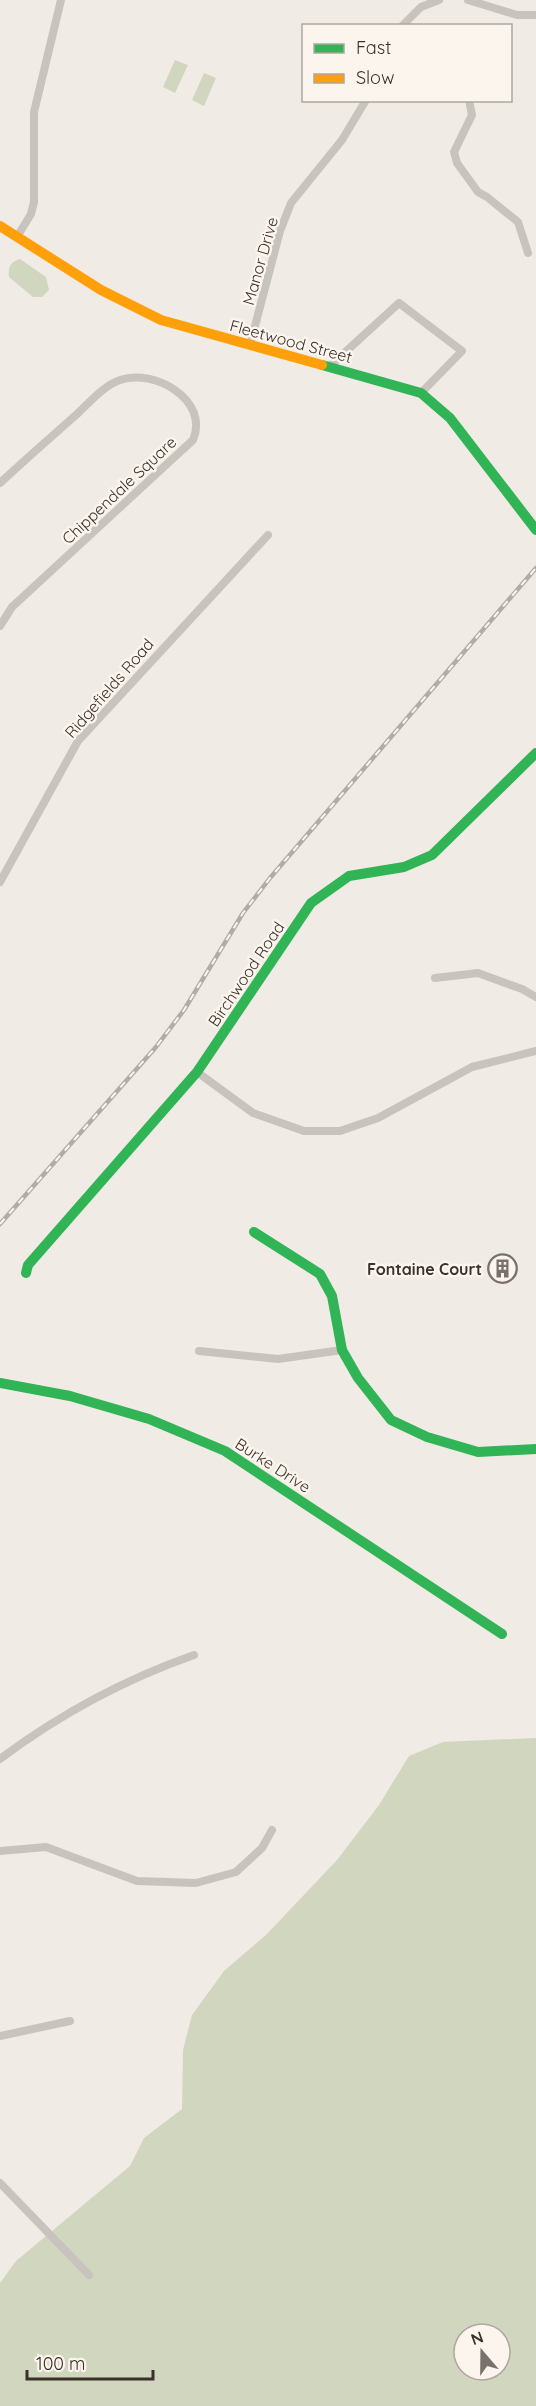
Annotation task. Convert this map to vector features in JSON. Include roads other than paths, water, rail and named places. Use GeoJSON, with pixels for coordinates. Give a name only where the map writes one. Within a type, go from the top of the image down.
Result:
{"type":"FeatureCollection","features":[{"type":"Feature","properties":{"kind":"street"},"geometry":{"type":"LineString","coordinates":[[17,237],[31,214],[34,202],[34,112],[61,0]]}},
{"type":"Feature","properties":{"kind":"street"},"geometry":{"type":"LineString","coordinates":[[404,24],[421,7],[439,0]]}},
{"type":"Feature","properties":{"kind":"street"},"geometry":{"type":"LineString","coordinates":[[468,0],[517,15],[536,15]]}},
{"type":"Feature","properties":{"kind":"street","name":"Manor Drive"},"geometry":{"type":"LineString","coordinates":[[250,345],[280,231],[291,203],[342,140],[365,102]]}},
{"type":"Feature","properties":{"kind":"street"},"geometry":{"type":"LineString","coordinates":[[469,102],[472,115],[454,152],[457,164],[478,192],[518,222],[528,254]]}},
{"type":"Feature","properties":{"kind":"street","name":"Fleetwood Street"},"geometry":{"type":"LineString","coordinates":[[0,226],[101,290],[161,320],[420,393],[450,418],[536,530]]}},
{"type":"Feature","properties":{"kind":"street"},"geometry":{"type":"LineString","coordinates":[[330,366],[399,303],[462,351],[420,393]]}},
{"type":"Feature","properties":{"kind":"street","name":"Chippendale Square"},"geometry":{"type":"LineString","coordinates":[[0,483],[99,394],[120,380],[145,379],[176,389],[190,407],[196,431],[193,440],[12,607],[0,626]]}},
{"type":"Feature","properties":{"kind":"street","name":"Ridgefields Road"},"geometry":{"type":"LineString","coordinates":[[0,882],[78,741],[268,535]]}},
{"type":"Feature","properties":{"kind":"street","name":"Birchwood Road"},"geometry":{"type":"LineString","coordinates":[[26,1273],[28,1265],[197,1072],[311,903],[349,876],[404,867],[432,855],[536,753]]}},
{"type":"Feature","properties":{"kind":"street"},"geometry":{"type":"LineString","coordinates":[[435,978],[477,973],[522,989],[536,997]]}},
{"type":"Feature","properties":{"kind":"street"},"geometry":{"type":"LineString","coordinates":[[197,1072],[253,1113],[304,1131],[340,1131],[378,1118],[472,1067],[536,1052]]}},
{"type":"Feature","properties":{"kind":"street"},"geometry":{"type":"LineString","coordinates":[[254,1232],[320,1274],[332,1296],[342,1350],[365,1386],[392,1420],[427,1437],[478,1452],[536,1449]]}},
{"type":"Feature","properties":{"kind":"street"},"geometry":{"type":"LineString","coordinates":[[200,1351],[279,1359],[342,1350]]}},
{"type":"Feature","properties":{"kind":"street","name":"Burke Drive"},"geometry":{"type":"LineString","coordinates":[[0,1383],[70,1396],[149,1419],[225,1451],[502,1634]]}},
{"type":"Feature","properties":{"kind":"street"},"geometry":{"type":"LineString","coordinates":[[0,1759],[88,1700],[145,1672],[194,1655]]}},
{"type":"Feature","properties":{"kind":"street"},"geometry":{"type":"LineString","coordinates":[[0,1851],[46,1847],[138,1881],[196,1882],[236,1872],[262,1848],[272,1830]]}},
{"type":"Feature","properties":{"kind":"street"},"geometry":{"type":"LineString","coordinates":[[0,2036],[70,2020]]}},
{"type":"Feature","properties":{"kind":"street"},"geometry":{"type":"LineString","coordinates":[[0,2183],[89,2275]]}},
{"type":"Feature","properties":{"kind":"railway"},"geometry":{"type":"LineString","coordinates":[[0,1224],[156,1047],[184,1010],[243,913],[270,878],[536,568]]}},
{"type":"Feature","properties":{"kind":"place","name":"Fontaine Court"},"geometry":{"type":"Point","coordinates":[503,1269]}}]}
